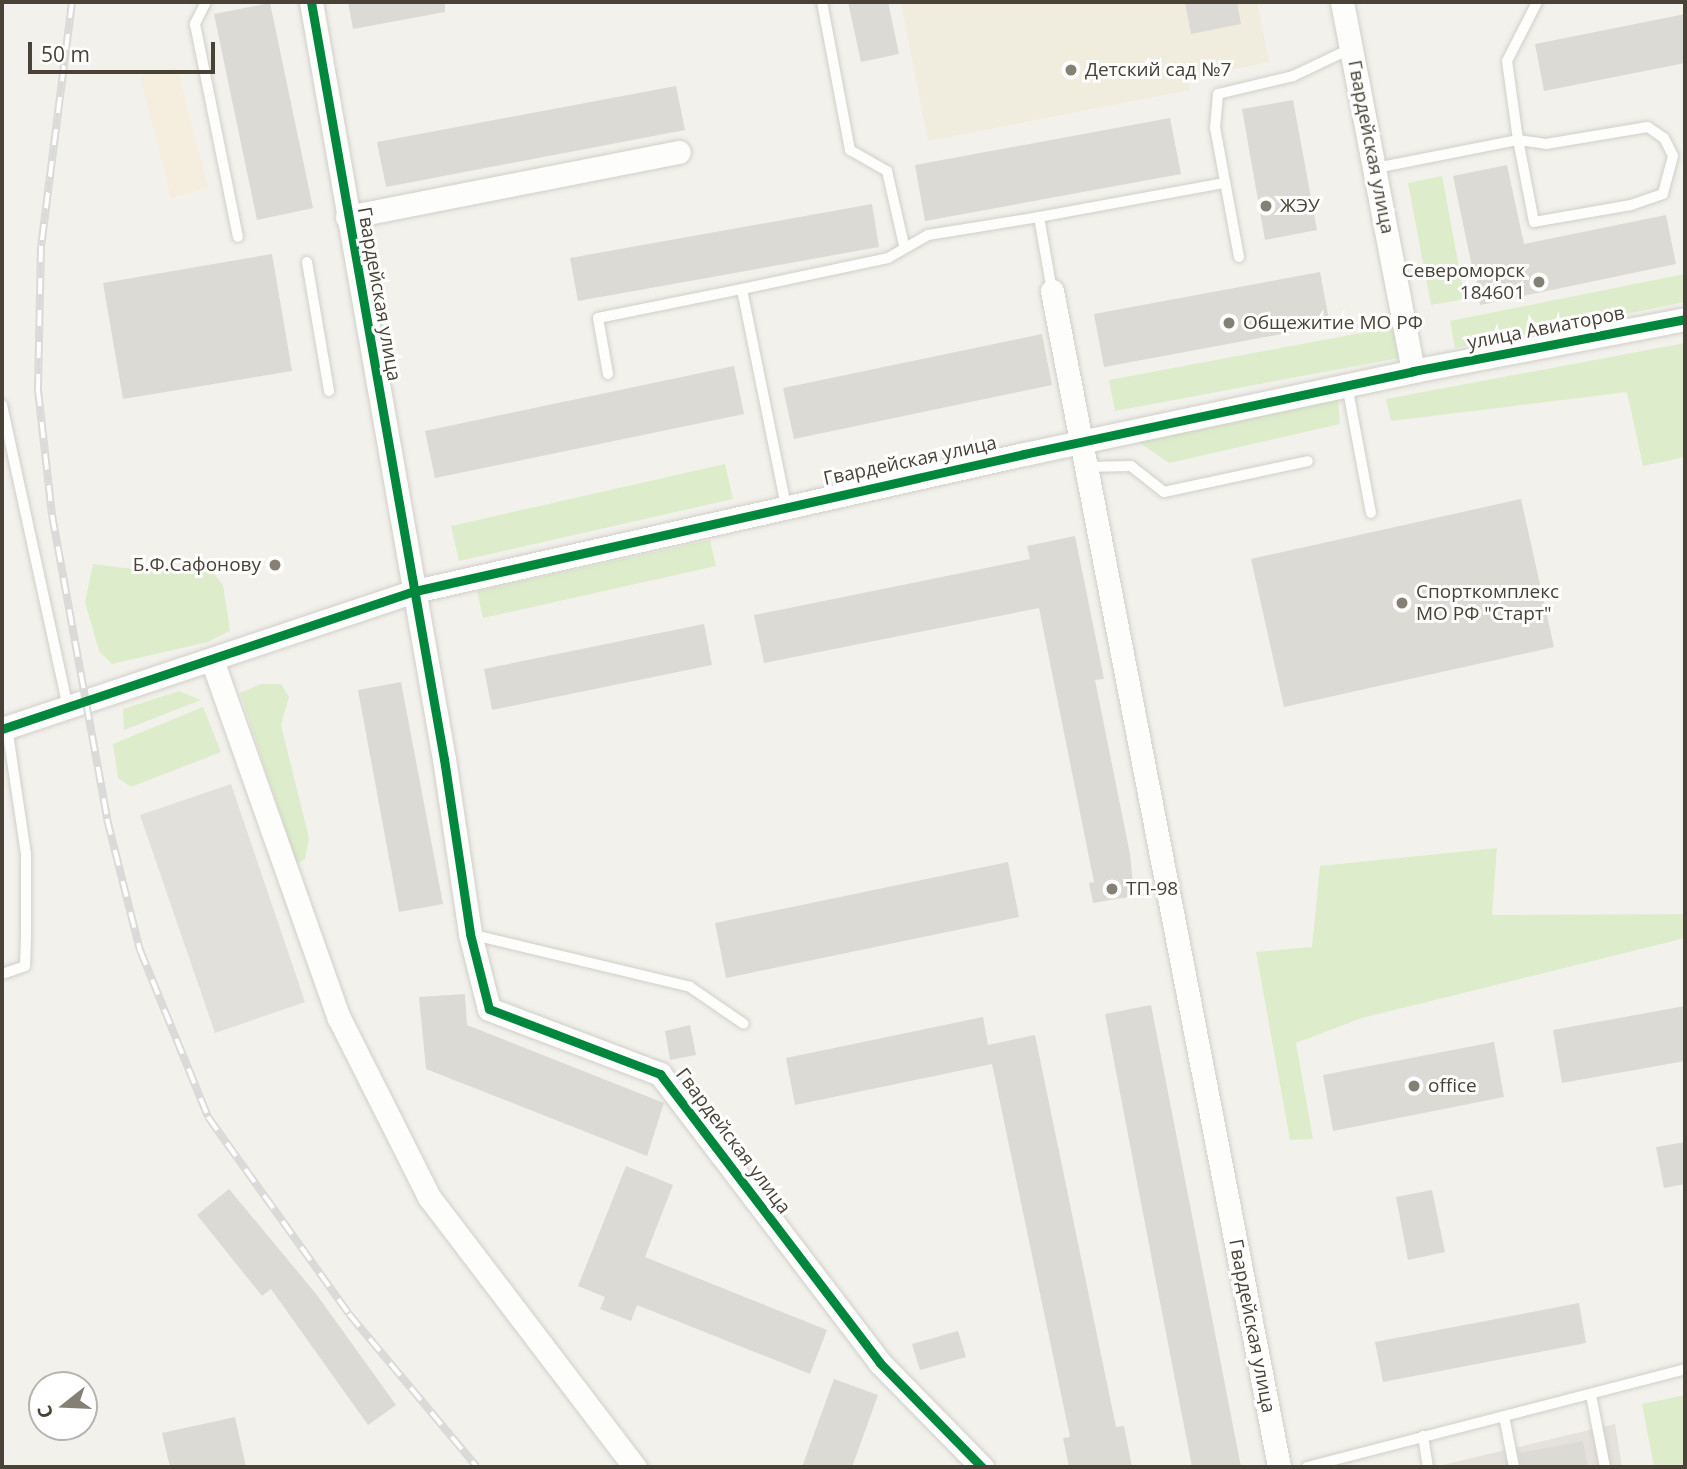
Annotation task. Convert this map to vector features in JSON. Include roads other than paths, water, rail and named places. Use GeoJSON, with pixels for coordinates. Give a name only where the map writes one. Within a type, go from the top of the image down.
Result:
{"type":"FeatureCollection","features":[{"type":"Feature","properties":{"kind":"street","name":"Гвардейская улица"},"geometry":{"type":"LineString","coordinates":[[312,2],[347,217],[415,591],[470,934],[489,1009],[660,1074],[880,1363],[982,1467]]}},
{"type":"Feature","properties":{"kind":"street","name":"Гвардейская улица"},"geometry":{"type":"LineString","coordinates":[[4,728],[415,591],[786,506],[1413,371],[1342,2]]}},
{"type":"Feature","properties":{"kind":"street"},"geometry":{"type":"LineString","coordinates":[[347,217],[679,152]]}},
{"type":"Feature","properties":{"kind":"street","name":"Гвардейская улица"},"geometry":{"type":"LineString","coordinates":[[1052,291],[1279,1467]]}},
{"type":"Feature","properties":{"kind":"street","name":"улица Авиаторов"},"geometry":{"type":"LineString","coordinates":[[1413,371],[1685,319]]}},
{"type":"Feature","properties":{"kind":"street"},"geometry":{"type":"LineString","coordinates":[[212,660],[339,1018],[429,1196],[635,1467]]}},
{"type":"Feature","properties":{"kind":"lane"},"geometry":{"type":"LineString","coordinates":[[206,2],[195,24],[238,237]]}},
{"type":"Feature","properties":{"kind":"lane"},"geometry":{"type":"LineString","coordinates":[[822,2],[850,150],[887,172],[904,246]]}},
{"type":"Feature","properties":{"kind":"lane"},"geometry":{"type":"LineString","coordinates":[[1376,169],[1518,140],[1545,144],[1648,127],[1664,138],[1673,156],[1663,194],[1631,205],[1534,222],[1518,140],[1507,61],[1537,2]]}},
{"type":"Feature","properties":{"kind":"lane"},"geometry":{"type":"LineString","coordinates":[[1239,257],[1215,128],[1218,94],[1293,76],[1352,48]]}},
{"type":"Feature","properties":{"kind":"lane"},"geometry":{"type":"LineString","coordinates":[[608,374],[598,318],[888,258],[904,246],[928,235],[1224,183]]}},
{"type":"Feature","properties":{"kind":"lane"},"geometry":{"type":"LineString","coordinates":[[1039,217],[1052,291]]}},
{"type":"Feature","properties":{"kind":"lane"},"geometry":{"type":"LineString","coordinates":[[307,262],[329,391]]}},
{"type":"Feature","properties":{"kind":"lane"},"geometry":{"type":"LineString","coordinates":[[742,289],[786,506]]}},
{"type":"Feature","properties":{"kind":"lane"},"geometry":{"type":"LineString","coordinates":[[1347,386],[1371,513]]}},
{"type":"Feature","properties":{"kind":"lane"},"geometry":{"type":"LineString","coordinates":[[2,405],[68,707]]}},
{"type":"Feature","properties":{"kind":"lane"},"geometry":{"type":"LineString","coordinates":[[1085,467],[1131,466],[1164,492],[1308,461]]}},
{"type":"Feature","properties":{"kind":"lane"},"geometry":{"type":"LineString","coordinates":[[2,974],[25,966],[26,945],[26,854],[4,728]]}},
{"type":"Feature","properties":{"kind":"lane"},"geometry":{"type":"LineString","coordinates":[[470,934],[690,987],[744,1024]]}},
{"type":"Feature","properties":{"kind":"lane"},"geometry":{"type":"LineString","coordinates":[[1307,1467],[1685,1369]]}},
{"type":"Feature","properties":{"kind":"lane"},"geometry":{"type":"LineString","coordinates":[[1591,1395],[1605,1467]]}},
{"type":"Feature","properties":{"kind":"lane"},"geometry":{"type":"LineString","coordinates":[[1504,1416],[1514,1467]]}},
{"type":"Feature","properties":{"kind":"lane"},"geometry":{"type":"LineString","coordinates":[[1423,1436],[1428,1467]]}},
{"type":"Feature","properties":{"kind":"railway"},"geometry":{"type":"LineString","coordinates":[[72,2],[41,246],[38,390],[52,515],[107,819],[140,950],[208,1117],[349,1314],[477,1467]]}},
{"type":"Feature","properties":{"kind":"place","name":"Детский сад №7"},"geometry":{"type":"Point","coordinates":[1071,70]}},
{"type":"Feature","properties":{"kind":"place","name":"ЖЭУ"},"geometry":{"type":"Point","coordinates":[1266,206]}},
{"type":"Feature","properties":{"kind":"place","name":"Североморск 184601"},"geometry":{"type":"Point","coordinates":[1539,282]}},
{"type":"Feature","properties":{"kind":"place","name":"Общежитие МО РФ"},"geometry":{"type":"Point","coordinates":[1229,323]}},
{"type":"Feature","properties":{"kind":"place","name":"Б.Ф.Сафонову"},"geometry":{"type":"Point","coordinates":[275,565]}},
{"type":"Feature","properties":{"kind":"place","name":"Спорткомплекс МО РФ \"Старт\""},"geometry":{"type":"Point","coordinates":[1402,603]}},
{"type":"Feature","properties":{"kind":"place","name":"ТП-98"},"geometry":{"type":"Point","coordinates":[1112,889]}},
{"type":"Feature","properties":{"kind":"place","name":"office"},"geometry":{"type":"Point","coordinates":[1414,1086]}}]}
